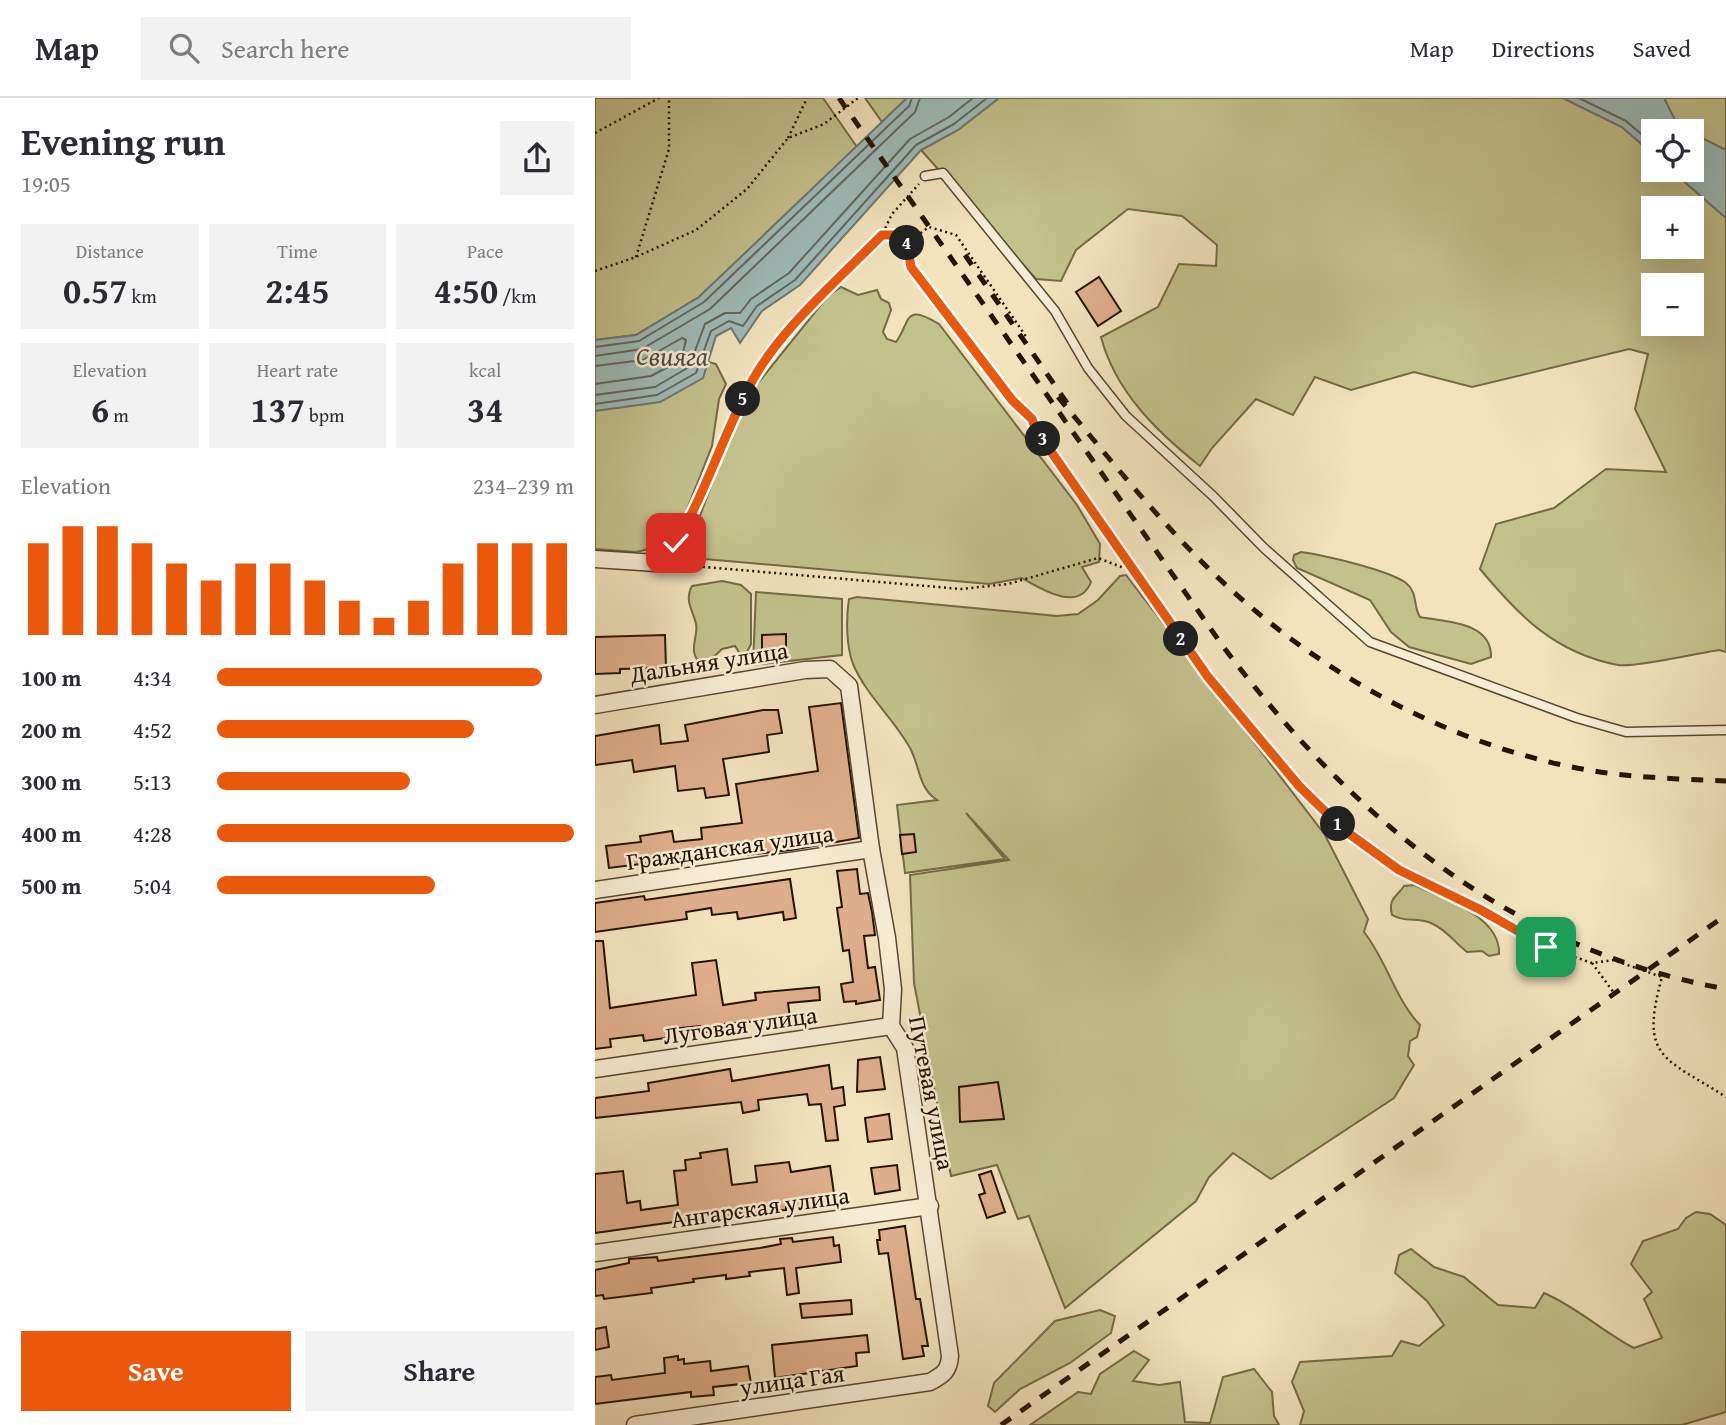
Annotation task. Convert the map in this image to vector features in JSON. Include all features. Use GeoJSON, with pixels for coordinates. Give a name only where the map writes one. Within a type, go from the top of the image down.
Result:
{"type":"FeatureCollection","features":[{"type":"Feature","properties":{"kind":"street"},"geometry":{"type":"LineString","coordinates":[[595,559],[656,563]]}},
{"type":"Feature","properties":{"kind":"street","name":"Дальняя улица"},"geometry":{"type":"LineString","coordinates":[[595,705],[719,682],[831,669]]}},
{"type":"Feature","properties":{"kind":"street","name":"Путевая улица"},"geometry":{"type":"LineString","coordinates":[[831,669],[849,686],[871,849],[894,989],[891,1026],[905,1048],[930,1206],[949,1368]]}},
{"type":"Feature","properties":{"kind":"street","name":"Гражданская улица"},"geometry":{"type":"LineString","coordinates":[[595,890],[871,849]]}},
{"type":"Feature","properties":{"kind":"street","name":"Луговая улица"},"geometry":{"type":"LineString","coordinates":[[595,1069],[891,1026]]}},
{"type":"Feature","properties":{"kind":"street","name":"Ангарская улица"},"geometry":{"type":"LineString","coordinates":[[595,1253],[930,1206]]}},
{"type":"Feature","properties":{"kind":"street","name":"улица Гая"},"geometry":{"type":"LineString","coordinates":[[635,1425],[906,1387],[930,1382],[942,1376],[949,1368]]}},
{"type":"Feature","properties":{"kind":"lane"},"geometry":{"type":"LineString","coordinates":[[925,176],[943,173],[1055,311],[1088,368],[1126,416],[1213,496],[1264,548],[1370,642],[1577,718],[1626,732],[1726,730]]}},
{"type":"Feature","properties":{"kind":"path"},"geometry":{"type":"LineString","coordinates":[[595,133],[659,98]]}},
{"type":"Feature","properties":{"kind":"path"},"geometry":{"type":"LineString","coordinates":[[636,257],[669,149],[669,98]]}},
{"type":"Feature","properties":{"kind":"path"},"geometry":{"type":"LineString","coordinates":[[595,271],[636,257],[696,230],[747,188],[788,138],[807,98]]}},
{"type":"Feature","properties":{"kind":"path"},"geometry":{"type":"LineString","coordinates":[[788,138],[824,124],[858,98]]}},
{"type":"Feature","properties":{"kind":"path"},"geometry":{"type":"LineString","coordinates":[[656,563],[676,543],[689,520],[710,468],[751,382],[770,352],[882,235],[892,214],[925,176]]}},
{"type":"Feature","properties":{"kind":"path"},"geometry":{"type":"LineString","coordinates":[[907,243],[929,227],[956,235],[1027,338]]}},
{"type":"Feature","properties":{"kind":"path"},"geometry":{"type":"LineString","coordinates":[[882,235],[895,235],[907,243],[911,267],[1012,400],[1032,419],[1036,430],[1131,570],[1208,677],[1299,786],[1344,830],[1399,870],[1481,910],[1546,947],[1592,962],[1613,960],[1662,977],[1653,1019],[1654,1043],[1665,1058],[1726,1097]]}},
{"type":"Feature","properties":{"kind":"path"},"geometry":{"type":"LineString","coordinates":[[656,563],[961,589],[1008,584],[1098,558],[1131,570]]}},
{"type":"Feature","properties":{"kind":"path"},"geometry":{"type":"LineString","coordinates":[[1592,962],[1614,993]]}},
{"type":"Feature","properties":{"kind":"shaded area"},"geometry":{"type":"Polygon","coordinates":[[[595,98],[823,98],[857,147],[699,297],[636,335],[595,340],[595,98]]]}},
{"type":"Feature","properties":{"kind":"shaded area"},"geometry":{"type":"Polygon","coordinates":[[[865,98],[907,98],[882,122],[865,98]]]}},
{"type":"Feature","properties":{"kind":"shaded area"},"geometry":{"type":"Polygon","coordinates":[[[999,98],[1563,98],[1622,127],[1641,144],[1641,182],[1685,182],[1701,196],[1641,196],[1641,259],[1704,259],[1704,199],[1726,218],[1726,652],[1719,650],[1618,665],[1575,652],[1524,617],[1480,569],[1496,524],[1554,508],[1606,469],[1666,472],[1635,409],[1648,354],[1629,349],[1472,387],[1414,372],[1351,390],[1315,377],[1293,415],[1256,399],[1212,448],[1200,466],[1153,424],[1127,393],[1116,375],[1101,337],[1158,307],[1179,264],[1216,266],[1217,245],[1182,216],[1128,209],[1076,250],[1061,281],[1036,279],[921,150],[958,130],[999,98]]]}},
{"type":"Feature","properties":{"kind":"shaded area"},"geometry":{"type":"Polygon","coordinates":[[[1664,98],[1726,98],[1726,150],[1704,139],[1704,119],[1674,119],[1664,98]]]}},
{"type":"Feature","properties":{"kind":"shaded area"},"geometry":{"type":"Polygon","coordinates":[[[841,287],[858,295],[877,290],[881,299],[889,303],[891,310],[883,332],[887,339],[896,342],[910,317],[914,315],[939,324],[1077,505],[1100,544],[1099,562],[1082,567],[1091,582],[1085,591],[1078,596],[1059,596],[1022,578],[989,584],[682,557],[678,552],[695,529],[733,428],[754,388],[828,296],[841,287]]]}},
{"type":"Feature","properties":{"kind":"shaded area"},"geometry":{"type":"Polygon","coordinates":[[[702,360],[716,364],[726,384],[719,399],[712,446],[680,527],[662,546],[636,552],[595,549],[595,406],[702,360]]]}},
{"type":"Feature","properties":{"kind":"shaded area"},"geometry":{"type":"Polygon","coordinates":[[[1301,552],[1355,564],[1398,578],[1410,587],[1420,617],[1453,622],[1475,630],[1484,636],[1491,657],[1471,664],[1409,647],[1391,632],[1370,600],[1297,568],[1294,555],[1301,552]]]}},
{"type":"Feature","properties":{"kind":"shaded area"},"geometry":{"type":"Polygon","coordinates":[[[1126,575],[1325,835],[1368,919],[1364,932],[1404,1004],[1420,1025],[1417,1037],[1410,1041],[1408,1056],[1414,1065],[1394,1098],[1271,1179],[1233,1153],[1209,1177],[1196,1201],[1065,1308],[1029,1216],[1018,1219],[997,1165],[951,1176],[914,983],[910,875],[1009,860],[966,813],[1005,859],[905,873],[897,805],[937,800],[926,789],[903,737],[865,686],[853,664],[848,640],[848,606],[849,599],[857,597],[1057,616],[1078,614],[1098,600],[1120,576],[1126,575]]]}},
{"type":"Feature","properties":{"kind":"shaded area"},"geometry":{"type":"Polygon","coordinates":[[[722,581],[741,585],[751,594],[751,644],[746,654],[740,654],[735,646],[722,649],[704,666],[698,661],[694,651],[696,624],[689,601],[690,591],[692,586],[722,581]]]}},
{"type":"Feature","properties":{"kind":"shaded area"},"geometry":{"type":"Polygon","coordinates":[[[756,592],[842,599],[842,655],[753,665],[756,592]]]}},
{"type":"Feature","properties":{"kind":"shaded area"},"geometry":{"type":"Polygon","coordinates":[[[1414,885],[1468,910],[1480,919],[1497,941],[1499,954],[1489,956],[1482,951],[1467,952],[1431,923],[1392,915],[1393,899],[1404,886],[1414,885]]]}},
{"type":"Feature","properties":{"kind":"shaded area"},"geometry":{"type":"Polygon","coordinates":[[[1696,1212],[1710,1214],[1726,1225],[1726,1412],[1682,1425],[1300,1425],[1304,1411],[1292,1382],[1300,1362],[1392,1356],[1401,1341],[1419,1346],[1444,1325],[1427,1301],[1395,1273],[1399,1255],[1411,1249],[1434,1267],[1464,1277],[1498,1305],[1535,1308],[1544,1293],[1568,1305],[1634,1348],[1662,1338],[1644,1299],[1652,1292],[1631,1264],[1643,1241],[1678,1229],[1686,1218],[1696,1212]]]}},
{"type":"Feature","properties":{"kind":"shaded area"},"geometry":{"type":"Polygon","coordinates":[[[1100,1310],[1115,1316],[1111,1333],[1070,1363],[1020,1389],[995,1412],[988,1406],[994,1383],[1055,1321],[1100,1310]]]}},
{"type":"Feature","properties":{"kind":"shaded area"},"geometry":{"type":"Polygon","coordinates":[[[1134,1351],[1149,1360],[1133,1381],[1159,1385],[1180,1382],[1185,1422],[1210,1423],[1223,1377],[1254,1369],[1272,1392],[1274,1416],[1279,1425],[1030,1425],[1078,1392],[1091,1394],[1100,1374],[1134,1351]]]}},
{"type":"Feature","properties":{"kind":"water","name":"Свияга"},"geometry":{"type":"Polygon","coordinates":[[[907,98],[999,98],[958,130],[921,150],[800,285],[762,311],[740,343],[731,328],[716,336],[703,378],[660,402],[595,411],[595,340],[636,335],[699,297],[907,98]]]}},
{"type":"Feature","properties":{"kind":"water"},"geometry":{"type":"Polygon","coordinates":[[[1563,98],[1664,98],[1674,119],[1641,119],[1641,144],[1622,127],[1563,98]]]}},
{"type":"Feature","properties":{"kind":"water"},"geometry":{"type":"Polygon","coordinates":[[[1704,139],[1726,150],[1726,218],[1704,196],[1685,182],[1704,182],[1704,139]]]}},
{"type":"Feature","properties":{"kind":"building"},"geometry":{"type":"Polygon","coordinates":[[[1099,277],[1121,311],[1098,326],[1076,292],[1099,277]]]}},
{"type":"Feature","properties":{"kind":"building"},"geometry":{"type":"Polygon","coordinates":[[[786,634],[786,653],[781,653],[774,661],[769,653],[762,653],[762,635],[786,634]]]}},
{"type":"Feature","properties":{"kind":"building"},"geometry":{"type":"Polygon","coordinates":[[[665,635],[666,668],[620,669],[620,673],[595,674],[595,637],[665,635]]]}},
{"type":"Feature","properties":{"kind":"building"},"geometry":{"type":"Polygon","coordinates":[[[841,703],[859,838],[791,850],[746,855],[745,851],[609,868],[606,846],[641,842],[640,836],[672,831],[674,842],[702,839],[701,828],[742,823],[736,784],[818,771],[809,707],[841,703]]]}},
{"type":"Feature","properties":{"kind":"building"},"geometry":{"type":"Polygon","coordinates":[[[763,710],[778,710],[782,733],[767,735],[769,752],[723,759],[729,795],[706,798],[704,788],[678,791],[675,766],[634,772],[632,760],[595,765],[595,736],[659,725],[661,744],[688,741],[685,725],[763,710]]]}},
{"type":"Feature","properties":{"kind":"building"},"geometry":{"type":"Polygon","coordinates":[[[914,834],[916,852],[902,854],[900,835],[914,834]]]}},
{"type":"Feature","properties":{"kind":"building"},"geometry":{"type":"Polygon","coordinates":[[[857,869],[860,894],[868,893],[872,912],[875,935],[864,936],[868,968],[875,967],[880,1000],[856,1004],[856,1001],[844,1002],[841,984],[853,982],[849,950],[843,951],[837,908],[842,907],[837,871],[857,869]]]}},
{"type":"Feature","properties":{"kind":"building"},"geometry":{"type":"Polygon","coordinates":[[[790,879],[796,918],[784,920],[783,912],[738,919],[737,912],[712,915],[711,908],[686,912],[687,919],[595,932],[595,903],[644,896],[645,900],[790,879]]]}},
{"type":"Feature","properties":{"kind":"building"},"geometry":{"type":"Polygon","coordinates":[[[595,941],[603,941],[610,1008],[696,995],[692,963],[716,960],[723,1005],[756,1000],[755,993],[819,987],[820,1000],[788,1003],[790,1018],[725,1024],[726,1030],[701,1033],[700,1026],[672,1029],[673,1037],[644,1041],[643,1035],[610,1039],[611,1047],[595,1049],[595,941]]]}},
{"type":"Feature","properties":{"kind":"building"},"geometry":{"type":"Polygon","coordinates":[[[880,1057],[885,1089],[857,1092],[858,1060],[880,1057]]]}},
{"type":"Feature","properties":{"kind":"building"},"geometry":{"type":"Polygon","coordinates":[[[829,1065],[832,1089],[843,1087],[845,1105],[834,1107],[838,1140],[826,1141],[821,1104],[809,1105],[807,1094],[758,1100],[759,1110],[743,1113],[741,1102],[595,1118],[595,1098],[649,1091],[648,1083],[730,1069],[732,1081],[829,1065]]]}},
{"type":"Feature","properties":{"kind":"building"},"geometry":{"type":"Polygon","coordinates":[[[998,1082],[1004,1119],[960,1122],[959,1087],[998,1082]]]}},
{"type":"Feature","properties":{"kind":"building"},"geometry":{"type":"Polygon","coordinates":[[[889,1114],[892,1139],[868,1142],[865,1118],[889,1114]]]}},
{"type":"Feature","properties":{"kind":"building"},"geometry":{"type":"Polygon","coordinates":[[[727,1149],[732,1185],[757,1182],[755,1166],[789,1162],[791,1172],[830,1166],[835,1200],[786,1207],[786,1210],[739,1213],[595,1233],[595,1174],[623,1171],[627,1203],[640,1201],[641,1210],[678,1205],[674,1171],[686,1170],[685,1160],[701,1158],[700,1153],[727,1149]]]}},
{"type":"Feature","properties":{"kind":"building"},"geometry":{"type":"Polygon","coordinates":[[[897,1165],[900,1190],[875,1194],[871,1168],[897,1165]]]}},
{"type":"Feature","properties":{"kind":"building"},"geometry":{"type":"Polygon","coordinates":[[[991,1171],[1005,1212],[987,1218],[979,1195],[985,1193],[979,1175],[991,1171]]]}},
{"type":"Feature","properties":{"kind":"building"},"geometry":{"type":"Polygon","coordinates":[[[905,1226],[916,1299],[920,1299],[928,1346],[922,1346],[924,1356],[903,1359],[888,1253],[879,1254],[877,1240],[880,1240],[879,1230],[905,1226]]]}},
{"type":"Feature","properties":{"kind":"building"},"geometry":{"type":"Polygon","coordinates":[[[833,1237],[834,1246],[839,1245],[841,1262],[796,1268],[799,1293],[787,1295],[784,1268],[749,1272],[750,1276],[726,1279],[726,1275],[693,1279],[694,1282],[651,1288],[652,1293],[604,1299],[603,1295],[595,1296],[595,1270],[629,1263],[629,1259],[657,1257],[658,1261],[760,1248],[781,1244],[780,1239],[792,1238],[793,1242],[833,1237]]]}},
{"type":"Feature","properties":{"kind":"building"},"geometry":{"type":"Polygon","coordinates":[[[851,1300],[852,1314],[802,1318],[800,1304],[851,1300]]]}},
{"type":"Feature","properties":{"kind":"building"},"geometry":{"type":"Polygon","coordinates":[[[606,1327],[609,1347],[595,1350],[595,1329],[606,1327]]]}},
{"type":"Feature","properties":{"kind":"building"},"geometry":{"type":"Polygon","coordinates":[[[867,1335],[869,1352],[856,1353],[857,1366],[775,1378],[772,1345],[867,1335]]]}},
{"type":"Feature","properties":{"kind":"building"},"geometry":{"type":"Polygon","coordinates":[[[678,1356],[678,1360],[684,1359],[684,1364],[710,1361],[711,1371],[748,1366],[751,1383],[713,1387],[714,1395],[691,1397],[691,1392],[595,1404],[595,1377],[611,1375],[612,1380],[665,1373],[664,1358],[678,1356]]]}},
{"type":"Feature","properties":{"kind":"railway"},"geometry":{"type":"LineString","coordinates":[[839,98],[1222,645],[1272,708],[1325,766],[1381,819],[1441,866],[1505,908],[1573,943],[1647,970],[1726,989]]}},
{"type":"Feature","properties":{"kind":"railway"},"geometry":{"type":"LineString","coordinates":[[965,255],[1067,403]]}},
{"type":"Feature","properties":{"kind":"railway"},"geometry":{"type":"LineString","coordinates":[[1058,397],[1164,522],[1242,599],[1285,635],[1381,696],[1432,722],[1485,743],[1539,759],[1610,773],[1726,781]]}},
{"type":"Feature","properties":{"kind":"railway"},"geometry":{"type":"LineString","coordinates":[[1001,1425],[1726,915]]}},
{"type":"Feature","properties":{"kind":"route"},"geometry":{"type":"LineString","coordinates":[[676,543],[751,382],[770,352],[882,235],[895,235],[907,243],[911,267],[1012,400],[1032,419],[1036,430],[1131,570],[1208,677],[1299,786],[1344,830],[1399,870],[1481,910],[1546,947]]}}]}
